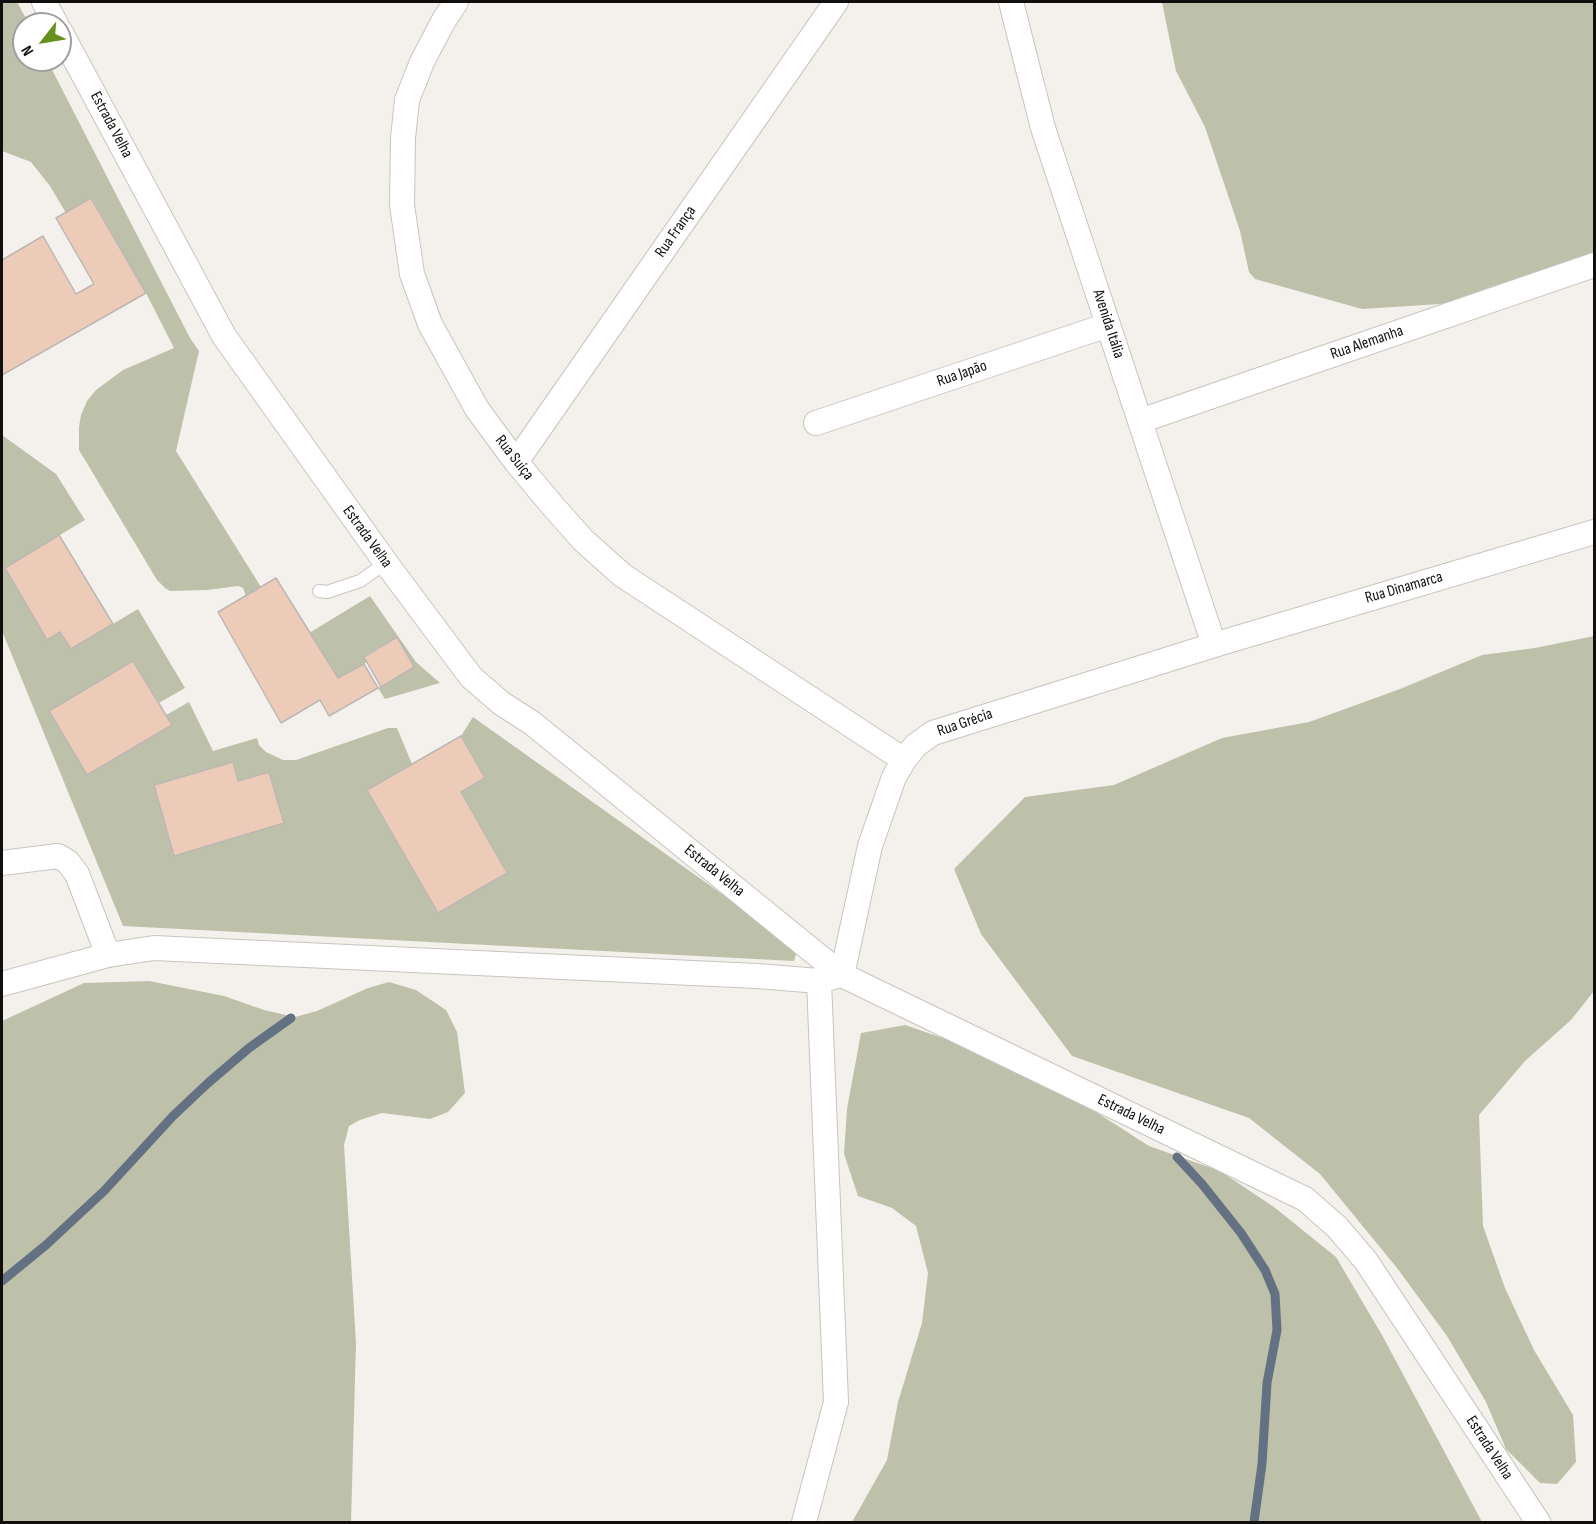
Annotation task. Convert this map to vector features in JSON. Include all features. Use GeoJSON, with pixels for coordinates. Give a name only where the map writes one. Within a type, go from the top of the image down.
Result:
{"type":"FeatureCollection","features":[{"type":"Feature","properties":{"kind":"street","name":"Rua Suíça"},"geometry":{"type":"LineString","coordinates":[[456,2],[422,62],[407,100],[403,138],[402,204],[412,274],[430,324],[477,409],[516,462],[583,540],[622,575],[904,759]]}},
{"type":"Feature","properties":{"kind":"street","name":"Rua França"},"geometry":{"type":"LineString","coordinates":[[516,462],[836,2]]}},
{"type":"Feature","properties":{"kind":"street","name":"Avenida Itália"},"geometry":{"type":"LineString","coordinates":[[1011,2],[1043,128],[1214,645]]}},
{"type":"Feature","properties":{"kind":"street","name":"Estrada Velha"},"geometry":{"type":"LineString","coordinates":[[72,53],[224,336],[386,563],[471,677],[501,703],[532,723],[842,975],[1305,1199],[1336,1227],[1366,1261],[1538,1522]]}},
{"type":"Feature","properties":{"kind":"street","name":"Rua Alemanha"},"geometry":{"type":"LineString","coordinates":[[1140,421],[1594,265]]}},
{"type":"Feature","properties":{"kind":"street","name":"Rua Japão"},"geometry":{"type":"LineString","coordinates":[[816,423],[1108,325]]}},
{"type":"Feature","properties":{"kind":"street","name":"Rua Dinamarca"},"geometry":{"type":"LineString","coordinates":[[1214,645],[1594,532]]}},
{"type":"Feature","properties":{"kind":"street","name":"Rua Grécia"},"geometry":{"type":"LineString","coordinates":[[842,975],[870,846],[894,777],[904,759],[916,746],[933,733],[949,727],[1214,645]]}},
{"type":"Feature","properties":{"kind":"street"},"geometry":{"type":"LineString","coordinates":[[2,862],[58,856],[68,862],[78,874],[108,955]]}},
{"type":"Feature","properties":{"kind":"street"},"geometry":{"type":"LineString","coordinates":[[2,984],[108,955],[154,948],[745,975],[819,981],[842,975]]}},
{"type":"Feature","properties":{"kind":"street"},"geometry":{"type":"LineString","coordinates":[[804,1522],[836,1402],[819,981]]}},
{"type":"Feature","properties":{"kind":"lane"},"geometry":{"type":"LineString","coordinates":[[319,591],[327,592],[360,581],[386,563]]}},
{"type":"Feature","properties":{"kind":"green space"},"geometry":{"type":"Polygon","coordinates":[[[2,2],[17,2],[22,12],[12,12],[12,72],[53,72],[190,338],[199,351],[176,451],[261,587],[246,596],[243,588],[238,586],[207,590],[170,591],[165,588],[157,580],[79,450],[81,415],[87,401],[96,390],[123,370],[174,348],[146,293],[92,198],[66,213],[50,186],[31,162],[2,151],[2,2]]]}},
{"type":"Feature","properties":{"kind":"green space"},"geometry":{"type":"Polygon","coordinates":[[[1162,2],[1594,2],[1594,254],[1544,281],[1440,304],[1362,309],[1255,279],[1249,272],[1240,231],[1205,127],[1176,71],[1162,2]]]}},
{"type":"Feature","properties":{"kind":"green space"},"geometry":{"type":"Polygon","coordinates":[[[2,435],[56,474],[85,520],[5,568],[47,639],[60,632],[71,649],[138,609],[185,688],[159,703],[133,661],[49,711],[87,775],[172,725],[166,715],[189,702],[213,751],[257,738],[259,745],[266,752],[283,760],[296,760],[388,728],[397,728],[412,764],[439,912],[507,873],[461,792],[485,778],[461,736],[473,717],[798,948],[794,961],[123,926],[2,631],[2,435]],[[232,762],[154,785],[174,855],[284,823],[269,773],[238,781],[232,762]]]}},
{"type":"Feature","properties":{"kind":"green space"},"geometry":{"type":"Polygon","coordinates":[[[370,596],[416,662],[440,683],[385,699],[378,688],[414,667],[396,637],[364,656],[367,662],[338,678],[309,633],[370,596]]]}},
{"type":"Feature","properties":{"kind":"green space"},"geometry":{"type":"Polygon","coordinates":[[[1594,636],[1594,991],[1571,1020],[1525,1061],[1479,1115],[1483,1226],[1505,1288],[1534,1350],[1573,1415],[1576,1462],[1557,1484],[1540,1483],[1506,1449],[1486,1402],[1447,1336],[1397,1268],[1320,1174],[1249,1118],[1072,1056],[981,934],[954,869],[1025,797],[1114,785],[1222,738],[1309,722],[1400,689],[1482,655],[1535,648],[1594,636]]]}},
{"type":"Feature","properties":{"kind":"green space"},"geometry":{"type":"Polygon","coordinates":[[[149,981],[224,996],[264,1010],[295,1017],[317,1011],[368,988],[389,982],[416,990],[446,1010],[457,1032],[465,1093],[448,1112],[430,1119],[382,1113],[349,1126],[344,1145],[356,1343],[351,1522],[2,1522],[2,1021],[84,983],[149,981]]]}},
{"type":"Feature","properties":{"kind":"green space"},"geometry":{"type":"Polygon","coordinates":[[[905,1025],[1024,1066],[1149,1146],[1220,1171],[1274,1207],[1336,1257],[1382,1335],[1482,1522],[852,1522],[887,1460],[898,1402],[922,1323],[928,1273],[916,1226],[892,1208],[858,1196],[844,1154],[847,1109],[861,1033],[905,1025]]]}},
{"type":"Feature","properties":{"kind":"building"},"geometry":{"type":"Polygon","coordinates":[[[91,198],[146,293],[2,375],[2,260],[43,236],[76,294],[94,284],[56,218],[91,198]]]}},
{"type":"Feature","properties":{"kind":"building"},"geometry":{"type":"Polygon","coordinates":[[[59,535],[113,624],[71,649],[60,632],[47,640],[5,568],[59,535]]]}},
{"type":"Feature","properties":{"kind":"building"},"geometry":{"type":"Polygon","coordinates":[[[276,578],[338,678],[364,664],[378,688],[329,716],[320,700],[281,723],[218,612],[276,578]]]}},
{"type":"Feature","properties":{"kind":"building"},"geometry":{"type":"Polygon","coordinates":[[[397,637],[414,667],[381,687],[364,657],[397,637]]]}},
{"type":"Feature","properties":{"kind":"building"},"geometry":{"type":"Polygon","coordinates":[[[133,661],[172,725],[87,775],[49,711],[133,661]]]}},
{"type":"Feature","properties":{"kind":"building"},"geometry":{"type":"Polygon","coordinates":[[[461,736],[485,778],[461,792],[507,873],[438,913],[367,790],[461,736]]]}},
{"type":"Feature","properties":{"kind":"building"},"geometry":{"type":"Polygon","coordinates":[[[233,762],[238,781],[269,772],[284,823],[174,856],[154,785],[233,762]]]}},
{"type":"Feature","properties":{"kind":"waterway"},"geometry":{"type":"LineString","coordinates":[[2,1281],[46,1245],[104,1191],[173,1116],[208,1083],[249,1048],[291,1018]]}},
{"type":"Feature","properties":{"kind":"waterway"},"geometry":{"type":"LineString","coordinates":[[1177,1157],[1241,1233],[1265,1270],[1275,1294],[1277,1330],[1267,1383],[1262,1464],[1254,1522]]}}]}
